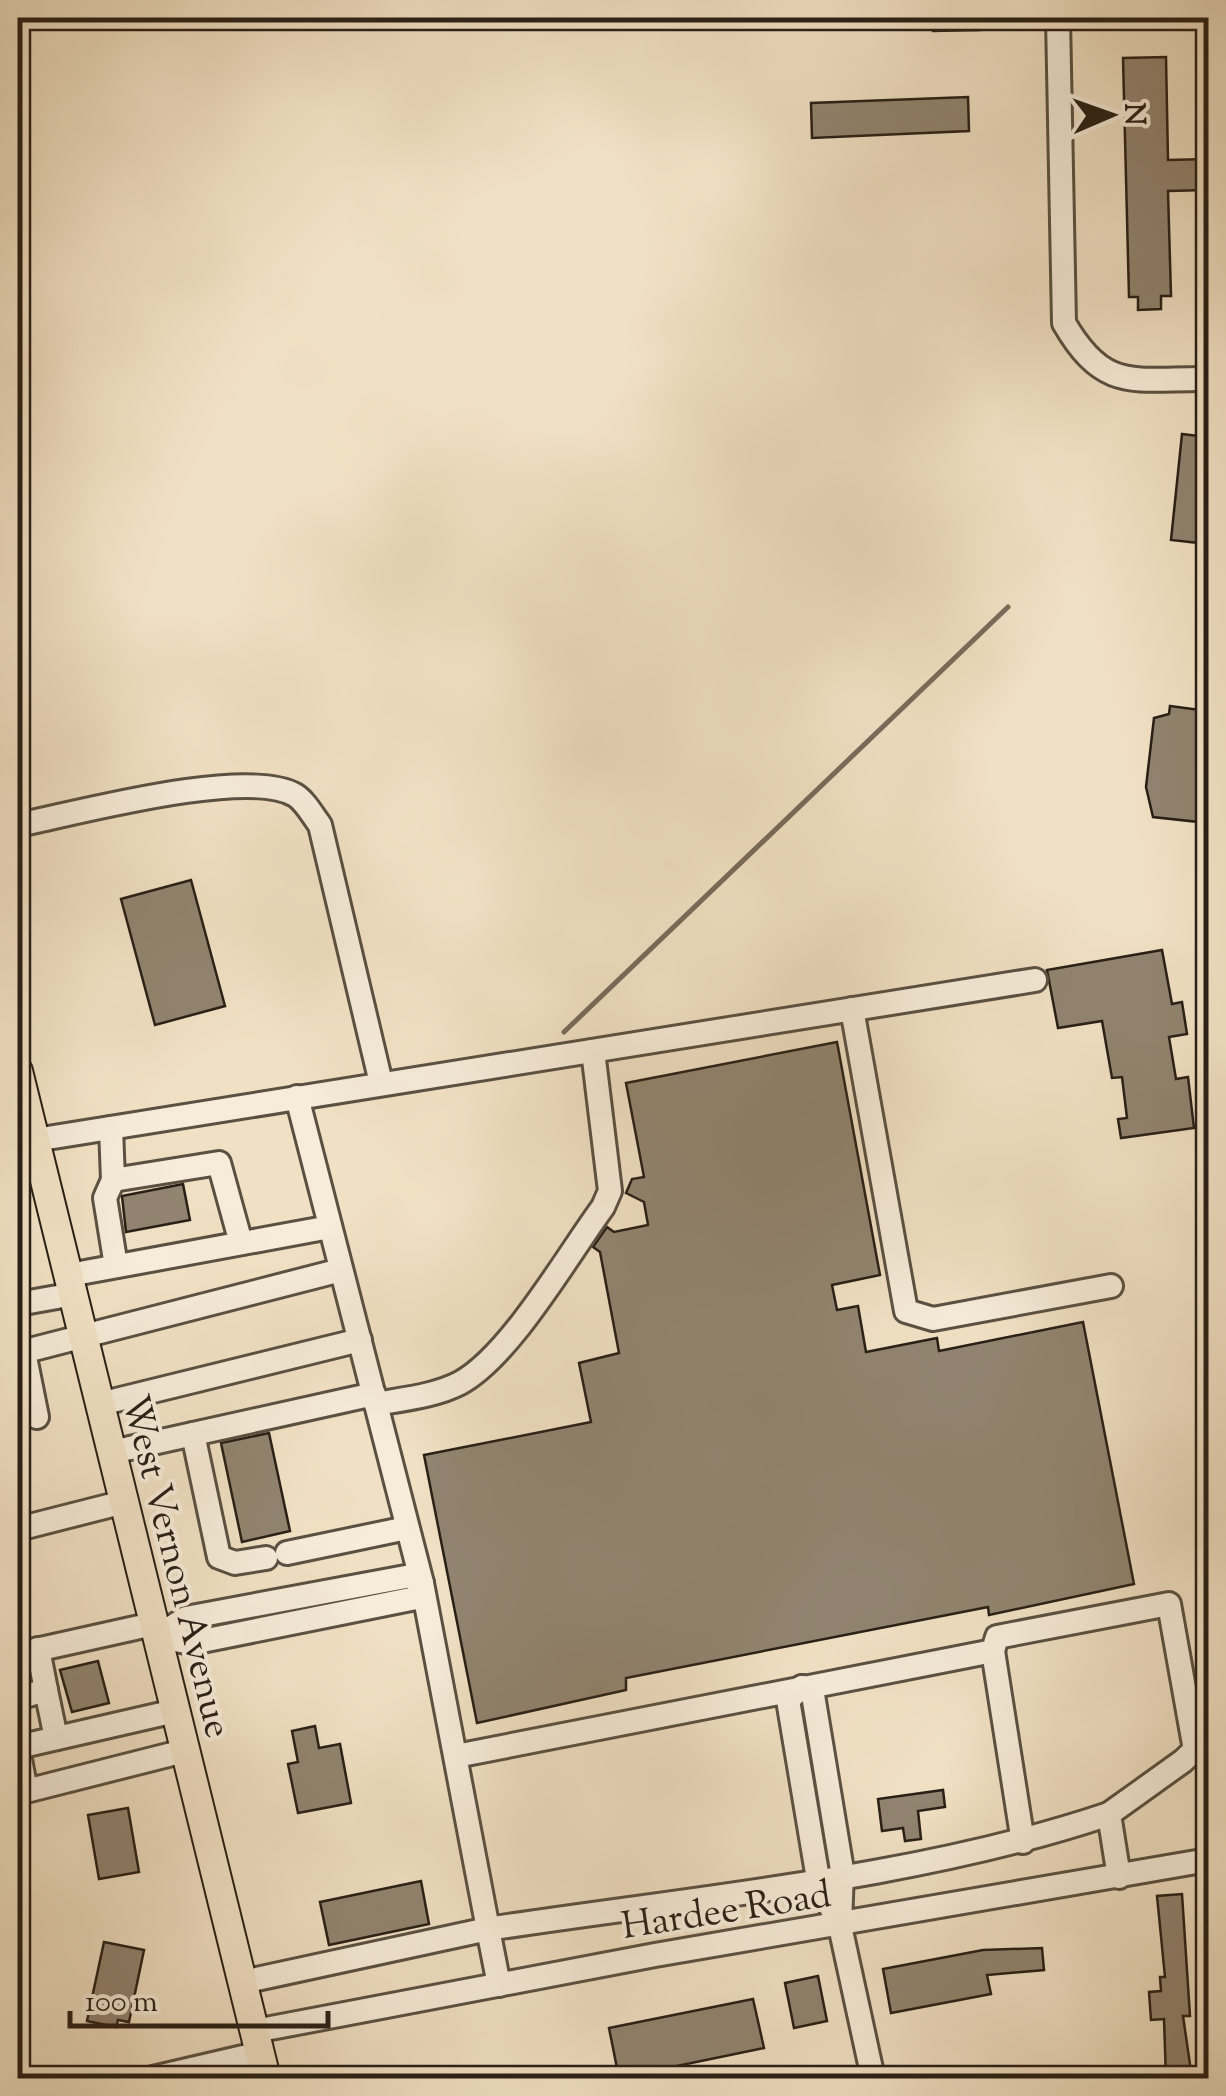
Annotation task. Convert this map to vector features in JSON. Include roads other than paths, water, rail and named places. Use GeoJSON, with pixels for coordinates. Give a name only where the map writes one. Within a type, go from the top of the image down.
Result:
{"type":"FeatureCollection","features":[{"type":"Feature","properties":{"kind":"main road","name":"West Vernon Avenue"},"geometry":{"type":"LineString","coordinates":[[18,1072],[260,2054]]}},
{"type":"Feature","properties":{"kind":"street"},"geometry":{"type":"LineString","coordinates":[[1058,18],[1064,323],[1081,352],[1112,377],[1208,380]]}},
{"type":"Feature","properties":{"kind":"street"},"geometry":{"type":"LineString","coordinates":[[18,825],[228,786],[269,786],[298,796],[320,825],[381,1082]]}},
{"type":"Feature","properties":{"kind":"street"},"geometry":{"type":"LineString","coordinates":[[35,1140],[1035,980]]}},
{"type":"Feature","properties":{"kind":"street"},"geometry":{"type":"LineString","coordinates":[[852,1008],[906,1311],[933,1319],[1111,1286]]}},
{"type":"Feature","properties":{"kind":"street"},"geometry":{"type":"LineString","coordinates":[[112,1452],[375,1399],[442,1390],[472,1376],[498,1353],[610,1191],[593,1051]]}},
{"type":"Feature","properties":{"kind":"street"},"geometry":{"type":"LineString","coordinates":[[297,1096],[422,1583],[499,1985]]}},
{"type":"Feature","properties":{"kind":"street"},"geometry":{"type":"LineString","coordinates":[[111,1128],[114,1180],[105,1198],[116,1266]]}},
{"type":"Feature","properties":{"kind":"street"},"geometry":{"type":"LineString","coordinates":[[114,1180],[219,1163],[241,1242]]}},
{"type":"Feature","properties":{"kind":"street"},"geometry":{"type":"LineString","coordinates":[[18,1304],[116,1266],[330,1227]]}},
{"type":"Feature","properties":{"kind":"street"},"geometry":{"type":"LineString","coordinates":[[37,1417],[21,1352],[342,1270]]}},
{"type":"Feature","properties":{"kind":"street"},"geometry":{"type":"LineString","coordinates":[[100,1404],[360,1340]]}},
{"type":"Feature","properties":{"kind":"street"},"geometry":{"type":"LineString","coordinates":[[193,1434],[219,1558],[234,1564],[408,1528]]}},
{"type":"Feature","properties":{"kind":"street"},"geometry":{"type":"LineString","coordinates":[[18,1528],[124,1502]]}},
{"type":"Feature","properties":{"kind":"street"},"geometry":{"type":"LineString","coordinates":[[56,1738],[46,1690],[28,1651],[155,1630],[192,1643],[416,1598],[422,1583]]}},
{"type":"Feature","properties":{"kind":"street"},"geometry":{"type":"LineString","coordinates":[[242,1982],[488,1928],[830,1877],[1023,1842],[1109,1814],[1202,1743],[1169,1604],[996,1637],[993,1651],[1023,1842]]}},
{"type":"Feature","properties":{"kind":"street"},"geometry":{"type":"LineString","coordinates":[[456,1756],[993,1651]]}},
{"type":"Feature","properties":{"kind":"street"},"geometry":{"type":"LineString","coordinates":[[802,1687],[813,1696],[830,1877],[873,2078]]}},
{"type":"Feature","properties":{"kind":"street"},"geometry":{"type":"LineString","coordinates":[[18,1698],[46,1690]]}},
{"type":"Feature","properties":{"kind":"street"},"geometry":{"type":"LineString","coordinates":[[174,1711],[18,1748],[22,1792],[184,1750]]}},
{"type":"Feature","properties":{"kind":"street"},"geometry":{"type":"LineString","coordinates":[[1109,1814],[1119,1877]]}},
{"type":"Feature","properties":{"kind":"street","name":"Hardee Road"},"geometry":{"type":"LineString","coordinates":[[154,2078],[260,2054],[499,1985],[1208,1860]]}},
{"type":"Feature","properties":{"kind":"waterway"},"geometry":{"type":"LineString","coordinates":[[564,1032],[1008,607]]}}]}
